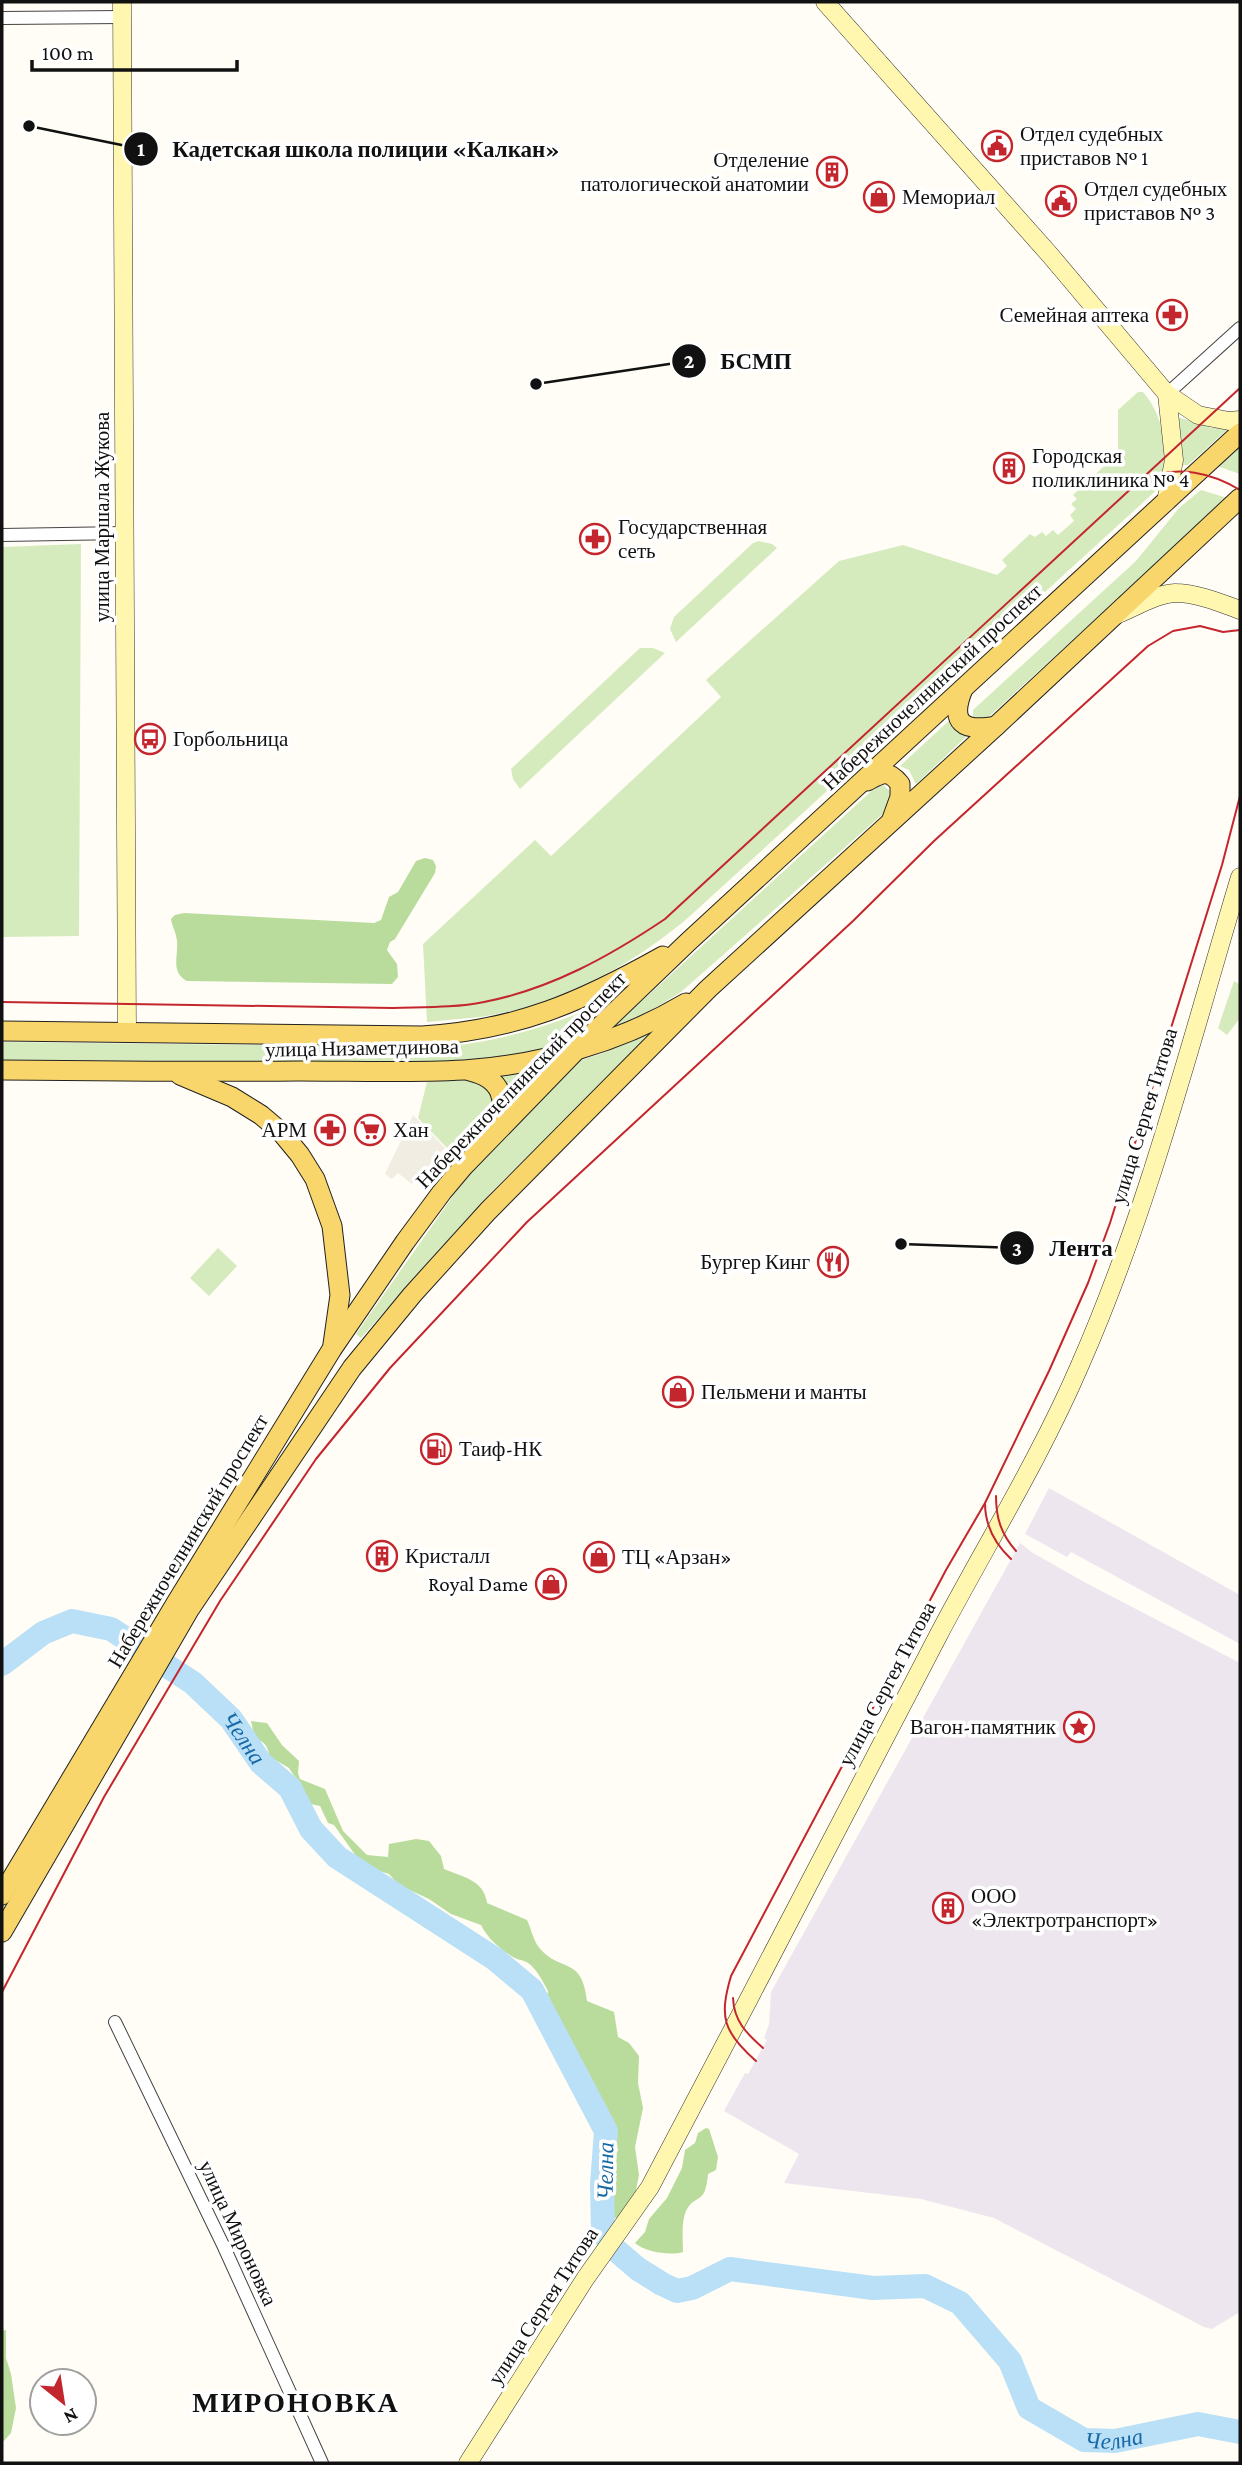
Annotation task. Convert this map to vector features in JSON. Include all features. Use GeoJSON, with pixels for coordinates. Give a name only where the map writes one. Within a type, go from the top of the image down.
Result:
{"type":"FeatureCollection","features":[{"type":"Feature","properties":{"kind":"main road"},"geometry":{"type":"LineString","coordinates":[[825,2],[1040,245],[1167,394],[1198,415],[1229,421],[1240,420]]}},
{"type":"Feature","properties":{"kind":"main road","name":"улица Маршала Жукова"},"geometry":{"type":"LineString","coordinates":[[122,9],[127,1032]]}},
{"type":"Feature","properties":{"kind":"main road"},"geometry":{"type":"LineString","coordinates":[[1166,502],[1174,460],[1167,394]]}},
{"type":"Feature","properties":{"kind":"main road","name":"Набережночелнинский проспект"},"geometry":{"type":"LineString","coordinates":[[2,1932],[104,1741],[332,1349],[442,1192],[577,1049],[688,942],[1240,433]]}},
{"type":"Feature","properties":{"kind":"main road","name":"Набережночелнинский проспект"},"geometry":{"type":"LineString","coordinates":[[183,1606],[337,1390],[412,1295],[488,1211],[708,989],[1240,498]]}},
{"type":"Feature","properties":{"kind":"main road"},"geometry":{"type":"LineString","coordinates":[[1115,616],[1158,597],[1176,593],[1215,601],[1240,610]]}},
{"type":"Feature","properties":{"kind":"main road"},"geometry":{"type":"LineString","coordinates":[[963,689],[957,704],[958,718],[964,725],[975,730],[996,726]]}},
{"type":"Feature","properties":{"kind":"main road"},"geometry":{"type":"LineString","coordinates":[[860,785],[883,773],[893,776],[900,784],[900,797],[890,823]]}},
{"type":"Feature","properties":{"kind":"main road","name":"улица Сергея Титова"},"geometry":{"type":"LineString","coordinates":[[468,2463],[585,2279],[650,2187],[974,1567],[1049,1433],[1081,1365],[1135,1224],[1236,910],[1240,877]]}},
{"type":"Feature","properties":{"kind":"main road","name":"улица Низаметдинова"},"geometry":{"type":"LineString","coordinates":[[2,1031],[422,1036],[462,1033],[552,1012],[610,986],[688,942]]}},
{"type":"Feature","properties":{"kind":"main road","name":"улица Низаметдинова"},"geometry":{"type":"LineString","coordinates":[[2,1070],[466,1070],[526,1062],[577,1049],[639,1027],[708,989]]}},
{"type":"Feature","properties":{"kind":"main road"},"geometry":{"type":"LineString","coordinates":[[466,1070],[482,1074],[498,1087],[503,1111],[500,1128]]}},
{"type":"Feature","properties":{"kind":"main road"},"geometry":{"type":"LineString","coordinates":[[172,1072],[232,1097],[261,1115],[281,1132],[315,1179],[332,1226],[340,1295],[332,1349]]}},
{"type":"Feature","properties":{"kind":"main road","name":"Набережночелнинский проспект"},"geometry":{"type":"LineString","coordinates":[[2,1895],[104,1741]]}},
{"type":"Feature","properties":{"kind":"street"},"geometry":{"type":"LineString","coordinates":[[2,18],[122,9]]}},
{"type":"Feature","properties":{"kind":"street"},"geometry":{"type":"LineString","coordinates":[[1167,394],[1240,328]]}},
{"type":"Feature","properties":{"kind":"street"},"geometry":{"type":"LineString","coordinates":[[2,535],[124,533]]}},
{"type":"Feature","properties":{"kind":"street","name":"улица Мироновка"},"geometry":{"type":"LineString","coordinates":[[115,2022],[224,2247],[322,2463]]}},
{"type":"Feature","properties":{"kind":"shaded area"},"geometry":{"type":"Polygon","coordinates":[[[413,1115],[445,1148],[412,1184],[398,1173],[392,1179],[385,1174],[413,1115]]]}},
{"type":"Feature","properties":{"kind":"shaded area"},"geometry":{"type":"Polygon","coordinates":[[[1049,1488],[1240,1595],[1240,1644],[1071,1552],[1067,1557],[1025,1534],[1049,1488]]]}},
{"type":"Feature","properties":{"kind":"shaded area"},"geometry":{"type":"Polygon","coordinates":[[[1020,1543],[1086,1583],[1240,1663],[1240,2312],[1212,2329],[994,2218],[921,2199],[784,2183],[799,2154],[724,2111],[767,2040],[764,2038],[769,2024],[771,1992],[1020,1543]]]}},
{"type":"Feature","properties":{"kind":"green space"},"geometry":{"type":"Polygon","coordinates":[[[1138,392],[1143,392],[1151,402],[1163,436],[1161,486],[690,916],[619,967],[538,1004],[480,1017],[427,1022],[423,944],[535,840],[551,856],[721,697],[706,680],[839,561],[903,545],[997,575],[1007,566],[1002,560],[1030,534],[1035,537],[1042,532],[1046,536],[1053,530],[1058,535],[1074,521],[1070,515],[1076,509],[1071,504],[1077,499],[1073,495],[1118,453],[1118,410],[1138,392]]]}},
{"type":"Feature","properties":{"kind":"green space"},"geometry":{"type":"Polygon","coordinates":[[[1178,417],[1212,428],[1229,428],[1188,465],[1180,465],[1181,437],[1178,417]]]}},
{"type":"Feature","properties":{"kind":"green space"},"geometry":{"type":"Polygon","coordinates":[[[1240,445],[1240,474],[1217,466],[1240,445]]]}},
{"type":"Feature","properties":{"kind":"green space"},"geometry":{"type":"Polygon","coordinates":[[[1201,490],[1227,498],[982,723],[973,719],[973,710],[1136,561],[1179,508],[1201,490]]]}},
{"type":"Feature","properties":{"kind":"green space"},"geometry":{"type":"Polygon","coordinates":[[[759,541],[777,548],[676,642],[670,629],[674,617],[753,543],[759,541]]]}},
{"type":"Feature","properties":{"kind":"green space"},"geometry":{"type":"Polygon","coordinates":[[[81,544],[79,936],[2,937],[2,547],[81,544]]]}},
{"type":"Feature","properties":{"kind":"green space"},"geometry":{"type":"Polygon","coordinates":[[[640,648],[653,648],[665,653],[520,789],[513,779],[511,769],[640,648]]]}},
{"type":"Feature","properties":{"kind":"green space"},"geometry":{"type":"Polygon","coordinates":[[[953,717],[969,734],[916,784],[909,770],[900,766],[953,717]]]}},
{"type":"Feature","properties":{"kind":"green space"},"geometry":{"type":"Polygon","coordinates":[[[878,785],[883,785],[892,793],[893,805],[681,992],[639,1018],[608,1032],[878,785]]]}},
{"type":"Feature","properties":{"kind":"green space"},"geometry":{"type":"Polygon","coordinates":[[[425,858],[433,860],[435,873],[395,939],[390,942],[387,950],[397,964],[398,977],[392,984],[187,981],[178,972],[176,934],[171,919],[175,915],[184,913],[374,923],[381,920],[389,897],[398,892],[416,861],[425,858]]]}},
{"type":"Feature","properties":{"kind":"green space"},"geometry":{"type":"Polygon","coordinates":[[[1234,981],[1240,985],[1240,1018],[1227,1035],[1218,1028],[1234,981]]]}},
{"type":"Feature","properties":{"kind":"green space"},"geometry":{"type":"Polygon","coordinates":[[[591,1009],[559,1048],[520,1056],[428,1065],[2,1060],[2,1042],[445,1046],[508,1036],[591,1009]]]}},
{"type":"Feature","properties":{"kind":"green space"},"geometry":{"type":"Polygon","coordinates":[[[661,1026],[493,1190],[361,1338],[356,1334],[465,1179],[575,1062],[600,1054],[661,1026]]]}},
{"type":"Feature","properties":{"kind":"green space"},"geometry":{"type":"Polygon","coordinates":[[[537,1070],[516,1092],[497,1074],[537,1070]]]}},
{"type":"Feature","properties":{"kind":"green space"},"geometry":{"type":"Polygon","coordinates":[[[473,1079],[481,1082],[492,1093],[493,1110],[489,1118],[452,1153],[418,1118],[427,1082],[473,1079]]]}},
{"type":"Feature","properties":{"kind":"green space"},"geometry":{"type":"Polygon","coordinates":[[[218,1248],[237,1266],[209,1296],[190,1278],[218,1248]]]}},
{"type":"Feature","properties":{"kind":"green space"},"geometry":{"type":"Polygon","coordinates":[[[251,1721],[267,1723],[282,1745],[299,1761],[300,1779],[325,1789],[343,1831],[367,1855],[388,1857],[389,1844],[416,1839],[429,1841],[441,1856],[444,1869],[477,1884],[487,1903],[527,1920],[536,1943],[546,1954],[575,1970],[584,1986],[587,2001],[614,2012],[618,2037],[629,2043],[639,2056],[638,2083],[643,2108],[635,2147],[639,2175],[634,2200],[626,2216],[614,2218],[613,2162],[618,2150],[615,2131],[576,2051],[546,2004],[548,1991],[537,1972],[528,1963],[499,1947],[481,1925],[451,1914],[429,1899],[399,1885],[389,1874],[370,1868],[356,1856],[334,1825],[328,1823],[320,1806],[306,1803],[299,1783],[289,1768],[270,1757],[266,1745],[255,1739],[251,1721]]]}},
{"type":"Feature","properties":{"kind":"green space"},"geometry":{"type":"Polygon","coordinates":[[[709,2129],[718,2157],[716,2170],[708,2174],[705,2191],[684,2215],[683,2252],[671,2254],[639,2246],[635,2243],[645,2232],[649,2219],[667,2198],[682,2168],[685,2150],[695,2143],[698,2133],[709,2129]]]}},
{"type":"Feature","properties":{"kind":"green space"},"geometry":{"type":"Polygon","coordinates":[[[6,2330],[6,2358],[16,2408],[11,2433],[2,2443],[2,2331],[6,2330]]]}},
{"type":"Feature","properties":{"kind":"waterway","name":"Челна"},"geometry":{"type":"LineString","coordinates":[[2,1664],[43,1633],[72,1621],[111,1629],[193,1683],[231,1719],[261,1763],[290,1788],[311,1829],[337,1857],[495,1959],[532,1990],[606,2131],[602,2184],[603,2231],[610,2245],[638,2269],[662,2284],[677,2291],[692,2288],[730,2269],[873,2288],[925,2286],[960,2303],[1010,2361],[1029,2408],[1084,2440],[1115,2441],[1198,2424],[1240,2432]]}},
{"type":"Feature","properties":{"kind":"tram line"},"geometry":{"type":"LineString","coordinates":[[2,1002],[393,1008],[450,1006],[509,996],[579,970],[665,919],[1240,388]]}},
{"type":"Feature","properties":{"kind":"tram line"},"geometry":{"type":"LineString","coordinates":[[1147,478],[1171,472],[1195,473],[1218,479],[1240,490]]}},
{"type":"Feature","properties":{"kind":"tram line"},"geometry":{"type":"LineString","coordinates":[[2,1992],[104,1797],[220,1601],[316,1459],[390,1368],[527,1222],[853,921],[934,841],[1148,646],[1173,631],[1200,626],[1223,632],[1240,630]]}},
{"type":"Feature","properties":{"kind":"tram line"},"geometry":{"type":"LineString","coordinates":[[756,2061],[736,2041],[727,2023],[725,2002],[731,1976],[946,1570],[985,1503],[1088,1283],[1110,1223],[1222,865],[1240,796]]}},
{"type":"Feature","properties":{"kind":"tram line"},"geometry":{"type":"LineString","coordinates":[[996,1496],[1000,1525],[1016,1551]]}},
{"type":"Feature","properties":{"kind":"tram line"},"geometry":{"type":"LineString","coordinates":[[985,1503],[992,1533],[1011,1559]]}},
{"type":"Feature","properties":{"kind":"tram line"},"geometry":{"type":"LineString","coordinates":[[733,1998],[742,2026],[763,2048]]}},
{"type":"Feature","properties":{"kind":"place","name":"Кадетская школа полиции «Калкан»"},"geometry":{"type":"Point","coordinates":[29,126]}},
{"type":"Feature","properties":{"kind":"place","name":"Отдел судебных приставов № 1"},"geometry":{"type":"Point","coordinates":[997,146]}},
{"type":"Feature","properties":{"kind":"place","name":"Отделение патологической анатомии"},"geometry":{"type":"Point","coordinates":[832,172]}},
{"type":"Feature","properties":{"kind":"place","name":"Мемориал"},"geometry":{"type":"Point","coordinates":[879,197]}},
{"type":"Feature","properties":{"kind":"place","name":"Отдел судебных приставов № 3"},"geometry":{"type":"Point","coordinates":[1061,201]}},
{"type":"Feature","properties":{"kind":"place","name":"Семейная аптека"},"geometry":{"type":"Point","coordinates":[1172,315]}},
{"type":"Feature","properties":{"kind":"place","name":"БСМП"},"geometry":{"type":"Point","coordinates":[536,384]}},
{"type":"Feature","properties":{"kind":"place","name":"Городская поликлиника № 4"},"geometry":{"type":"Point","coordinates":[1009,468]}},
{"type":"Feature","properties":{"kind":"place","name":"Государственная сеть"},"geometry":{"type":"Point","coordinates":[595,539]}},
{"type":"Feature","properties":{"kind":"place","name":"Горбольница"},"geometry":{"type":"Point","coordinates":[150,739]}},
{"type":"Feature","properties":{"kind":"place","name":"АРМ"},"geometry":{"type":"Point","coordinates":[330,1130]}},
{"type":"Feature","properties":{"kind":"place","name":"Хан"},"geometry":{"type":"Point","coordinates":[370,1130]}},
{"type":"Feature","properties":{"kind":"place","name":"Лента"},"geometry":{"type":"Point","coordinates":[901,1244]}},
{"type":"Feature","properties":{"kind":"place","name":"Бургер Кинг"},"geometry":{"type":"Point","coordinates":[833,1262]}},
{"type":"Feature","properties":{"kind":"place","name":"Пельмени и манты"},"geometry":{"type":"Point","coordinates":[678,1392]}},
{"type":"Feature","properties":{"kind":"place","name":"Таиф-НК"},"geometry":{"type":"Point","coordinates":[436,1449]}},
{"type":"Feature","properties":{"kind":"place","name":"Кристалл"},"geometry":{"type":"Point","coordinates":[382,1556]}},
{"type":"Feature","properties":{"kind":"place","name":"ТЦ «Арзан»"},"geometry":{"type":"Point","coordinates":[599,1557]}},
{"type":"Feature","properties":{"kind":"place","name":"Royаl Dame"},"geometry":{"type":"Point","coordinates":[551,1584]}},
{"type":"Feature","properties":{"kind":"place","name":"Вагон-памятник"},"geometry":{"type":"Point","coordinates":[1079,1727]}},
{"type":"Feature","properties":{"kind":"place","name":"ООО «Электротранспорт»"},"geometry":{"type":"Point","coordinates":[948,1908]}},
{"type":"Feature","properties":{"kind":"district","name":"МИРОНОВКА"},"geometry":{"type":"Point","coordinates":[296,2402]}}]}
